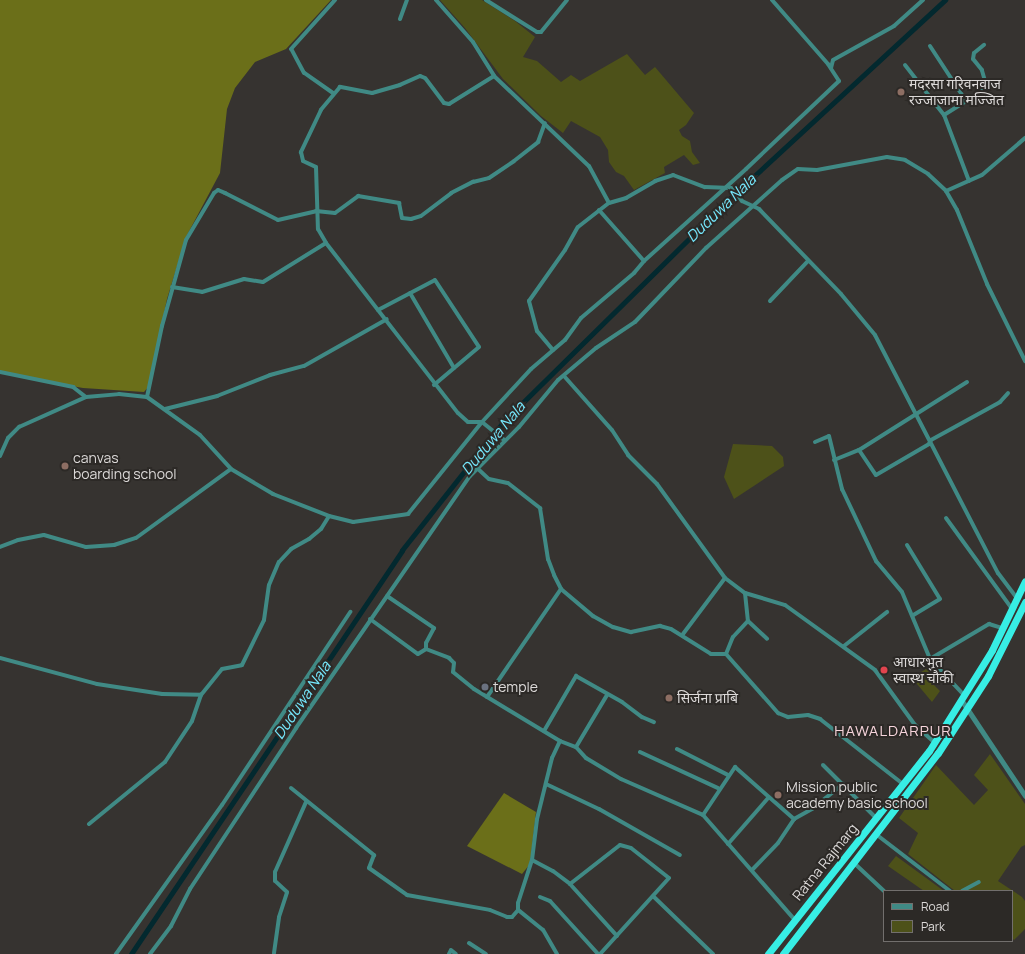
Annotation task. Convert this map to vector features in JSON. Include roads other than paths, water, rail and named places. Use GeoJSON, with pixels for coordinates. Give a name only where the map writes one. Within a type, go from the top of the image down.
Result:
{"type":"FeatureCollection","features":[{"type":"Feature","properties":{"kind":"highway","name":"Ratna Rajmarg"},"geometry":{"type":"LineString","coordinates":[[768,954],[935,743],[964,698],[1012,609],[1025,581]]}},
{"type":"Feature","properties":{"kind":"highway","name":"Ratna Rajmarg"},"geometry":{"type":"LineString","coordinates":[[783,954],[877,835],[938,753],[967,710],[1025,602]]}},
{"type":"Feature","properties":{"kind":"street"},"geometry":{"type":"LineString","coordinates":[[333,93],[304,73],[290,50],[336,0]]}},
{"type":"Feature","properties":{"kind":"street"},"geometry":{"type":"LineString","coordinates":[[400,19],[407,0]]}},
{"type":"Feature","properties":{"kind":"street"},"geometry":{"type":"LineString","coordinates":[[436,0],[473,42],[494,76],[589,166],[609,203]]}},
{"type":"Feature","properties":{"kind":"street"},"geometry":{"type":"LineString","coordinates":[[486,0],[537,32],[567,0]]}},
{"type":"Feature","properties":{"kind":"street"},"geometry":{"type":"LineString","coordinates":[[0,456],[8,438],[19,427],[86,397],[120,394],[147,397],[200,435],[230,469],[247,481],[273,494],[329,516],[354,522],[408,514],[482,422],[531,369],[553,350],[581,318],[634,273],[644,261],[722,188],[746,169],[838,81],[831,68],[772,0]]}},
{"type":"Feature","properties":{"kind":"street"},"geometry":{"type":"LineString","coordinates":[[831,68],[833,60],[894,26],[923,0]]}},
{"type":"Feature","properties":{"kind":"street"},"geometry":{"type":"LineString","coordinates":[[944,115],[987,88],[982,70],[973,59],[974,53],[984,45]]}},
{"type":"Feature","properties":{"kind":"street"},"geometry":{"type":"LineString","coordinates":[[930,46],[966,101]]}},
{"type":"Feature","properties":{"kind":"street"},"geometry":{"type":"LineString","coordinates":[[905,65],[944,115],[969,181]]}},
{"type":"Feature","properties":{"kind":"street"},"geometry":{"type":"LineString","coordinates":[[494,76],[449,104],[444,103],[426,78],[420,76],[382,91],[362,92],[344,86],[333,93],[321,110],[301,152],[303,161],[316,167],[316,211],[318,229],[326,243],[378,310],[387,319],[434,385],[468,422],[482,422],[504,440]]}},
{"type":"Feature","properties":{"kind":"street"},"geometry":{"type":"LineString","coordinates":[[147,397],[172,288],[186,240],[218,190],[278,220],[316,211],[335,213],[358,196],[376,201],[395,202],[400,206],[402,218],[416,218],[450,193],[473,182],[489,178],[524,153],[538,142],[545,124]]}},
{"type":"Feature","properties":{"kind":"street"},"geometry":{"type":"LineString","coordinates":[[946,191],[982,175],[1025,138]]}},
{"type":"Feature","properties":{"kind":"street"},"geometry":{"type":"LineString","coordinates":[[150,954],[171,926],[190,889],[296,728],[370,619],[477,468],[564,376],[596,348],[635,322],[706,248],[754,205],[798,170],[817,170],[887,157],[911,163],[928,174],[946,191],[1025,361]]}},
{"type":"Feature","properties":{"kind":"street"},"geometry":{"type":"LineString","coordinates":[[553,350],[537,331],[530,301],[565,250],[578,227],[609,203],[626,198],[660,179],[673,175],[705,187],[731,188],[742,201],[754,205],[808,261],[875,335],[998,573],[1017,598]]}},
{"type":"Feature","properties":{"kind":"street"},"geometry":{"type":"LineString","coordinates":[[598,210],[644,261]]}},
{"type":"Feature","properties":{"kind":"street"},"geometry":{"type":"LineString","coordinates":[[172,288],[202,292],[244,279],[263,282],[326,243]]}},
{"type":"Feature","properties":{"kind":"street"},"geometry":{"type":"LineString","coordinates":[[770,301],[808,261]]}},
{"type":"Feature","properties":{"kind":"street"},"geometry":{"type":"LineString","coordinates":[[378,310],[435,280],[479,347],[434,385]]}},
{"type":"Feature","properties":{"kind":"street"},"geometry":{"type":"LineString","coordinates":[[410,294],[454,368]]}},
{"type":"Feature","properties":{"kind":"street"},"geometry":{"type":"LineString","coordinates":[[165,409],[217,396],[270,375],[304,366],[387,319]]}},
{"type":"Feature","properties":{"kind":"street"},"geometry":{"type":"LineString","coordinates":[[0,372],[73,387],[86,397]]}},
{"type":"Feature","properties":{"kind":"street"},"geometry":{"type":"LineString","coordinates":[[564,376],[612,430],[628,455],[657,484],[725,578],[745,593],[785,604],[875,670],[915,725],[935,743]]}},
{"type":"Feature","properties":{"kind":"street"},"geometry":{"type":"LineString","coordinates":[[834,460],[859,450],[967,382]]}},
{"type":"Feature","properties":{"kind":"street"},"geometry":{"type":"LineString","coordinates":[[859,450],[876,475],[930,441],[1000,402],[1008,393]]}},
{"type":"Feature","properties":{"kind":"street"},"geometry":{"type":"LineString","coordinates":[[815,442],[829,436],[842,489],[876,561],[902,592],[913,615],[930,659],[964,698],[967,710],[1025,796]]}},
{"type":"Feature","properties":{"kind":"street"},"geometry":{"type":"LineString","coordinates":[[477,468],[489,479],[508,483],[540,508],[548,559],[561,589],[593,616],[613,627],[631,632],[660,626],[683,634],[712,654],[726,654],[778,713],[788,717],[808,715],[820,719],[903,784]]}},
{"type":"Feature","properties":{"kind":"street"},"geometry":{"type":"LineString","coordinates":[[0,547],[18,540],[44,535],[86,547],[114,545],[136,538],[230,469]]}},
{"type":"Feature","properties":{"kind":"street"},"geometry":{"type":"LineString","coordinates":[[89,824],[165,762],[192,721],[201,695],[222,669],[242,665],[264,620],[269,584],[275,569],[291,549],[309,539],[321,528],[329,516]]}},
{"type":"Feature","properties":{"kind":"street"},"geometry":{"type":"LineString","coordinates":[[946,518],[1012,609]]}},
{"type":"Feature","properties":{"kind":"street"},"geometry":{"type":"LineString","coordinates":[[907,545],[940,599],[913,615]]}},
{"type":"Feature","properties":{"kind":"street"},"geometry":{"type":"LineString","coordinates":[[683,634],[725,578]]}},
{"type":"Feature","properties":{"kind":"street"},"geometry":{"type":"LineString","coordinates":[[487,696],[561,589]]}},
{"type":"Feature","properties":{"kind":"street"},"geometry":{"type":"LineString","coordinates":[[745,593],[748,621],[767,639]]}},
{"type":"Feature","properties":{"kind":"street"},"geometry":{"type":"LineString","coordinates":[[387,596],[434,628],[426,643],[426,649]]}},
{"type":"Feature","properties":{"kind":"street"},"geometry":{"type":"LineString","coordinates":[[116,954],[274,728],[350,612]]}},
{"type":"Feature","properties":{"kind":"street"},"geometry":{"type":"LineString","coordinates":[[844,646],[887,612]]}},
{"type":"Feature","properties":{"kind":"street"},"geometry":{"type":"LineString","coordinates":[[370,619],[418,654],[426,649]]}},
{"type":"Feature","properties":{"kind":"street"},"geometry":{"type":"LineString","coordinates":[[726,654],[733,636],[748,621]]}},
{"type":"Feature","properties":{"kind":"street"},"geometry":{"type":"LineString","coordinates":[[930,659],[989,624],[1002,628]]}},
{"type":"Feature","properties":{"kind":"street"},"geometry":{"type":"LineString","coordinates":[[426,649],[449,658],[454,663],[452,672],[487,696],[560,741],[576,747],[586,758],[621,779],[704,815],[795,920]]}},
{"type":"Feature","properties":{"kind":"street"},"geometry":{"type":"LineString","coordinates":[[0,658],[97,684],[162,694],[201,695]]}},
{"type":"Feature","properties":{"kind":"street"},"geometry":{"type":"LineString","coordinates":[[544,731],[576,676],[642,717],[654,722]]}},
{"type":"Feature","properties":{"kind":"street"},"geometry":{"type":"LineString","coordinates":[[576,747],[607,694]]}},
{"type":"Feature","properties":{"kind":"street"},"geometry":{"type":"LineString","coordinates":[[291,788],[306,802],[374,855],[369,868],[407,895],[490,910],[506,917],[512,917],[518,910],[519,895],[532,860],[537,820],[552,758],[560,741]]}},
{"type":"Feature","properties":{"kind":"street"},"geometry":{"type":"LineString","coordinates":[[677,749],[728,775]]}},
{"type":"Feature","properties":{"kind":"street"},"geometry":{"type":"LineString","coordinates":[[640,752],[718,788]]}},
{"type":"Feature","properties":{"kind":"street"},"geometry":{"type":"LineString","coordinates":[[823,765],[876,819]]}},
{"type":"Feature","properties":{"kind":"street"},"geometry":{"type":"LineString","coordinates":[[704,815],[718,788],[735,767],[794,819]]}},
{"type":"Feature","properties":{"kind":"street"},"geometry":{"type":"LineString","coordinates":[[546,784],[599,809],[680,855]]}},
{"type":"Feature","properties":{"kind":"street"},"geometry":{"type":"LineString","coordinates":[[752,870],[778,843],[794,819],[812,809],[843,784]]}},
{"type":"Feature","properties":{"kind":"street"},"geometry":{"type":"LineString","coordinates":[[728,844],[769,797]]}},
{"type":"Feature","properties":{"kind":"street"},"geometry":{"type":"LineString","coordinates":[[275,954],[279,917],[286,892],[275,881],[275,872],[306,802]]}},
{"type":"Feature","properties":{"kind":"street"},"geometry":{"type":"LineString","coordinates":[[877,835],[949,890]]}},
{"type":"Feature","properties":{"kind":"street"},"geometry":{"type":"LineString","coordinates":[[540,897],[550,902],[599,954],[654,897],[669,878],[631,848],[620,846],[570,884]]}},
{"type":"Feature","properties":{"kind":"street"},"geometry":{"type":"LineString","coordinates":[[532,860],[553,871],[570,884],[617,936]]}},
{"type":"Feature","properties":{"kind":"street"},"geometry":{"type":"LineString","coordinates":[[854,864],[883,890]]}},
{"type":"Feature","properties":{"kind":"street"},"geometry":{"type":"LineString","coordinates":[[964,890],[979,882]]}},
{"type":"Feature","properties":{"kind":"street"},"geometry":{"type":"LineString","coordinates":[[654,897],[713,954]]}},
{"type":"Feature","properties":{"kind":"street"},"geometry":{"type":"LineString","coordinates":[[518,910],[543,930],[557,954]]}},
{"type":"Feature","properties":{"kind":"street"},"geometry":{"type":"LineString","coordinates":[[469,943],[486,954]]}},
{"type":"Feature","properties":{"kind":"street"},"geometry":{"type":"LineString","coordinates":[[449,954],[451,950],[456,954]]}},
{"type":"Feature","properties":{"kind":"waterway","name":"Duduwa Nala"},"geometry":{"type":"LineString","coordinates":[[131,954],[402,550],[504,421],[727,201],[945,0]]}},
{"type":"Feature","properties":{"kind":"place","name":"मदरसा गरिवनवाज रज्जाजामा मज्जित"},"geometry":{"type":"Point","coordinates":[901,92]}},
{"type":"Feature","properties":{"kind":"place","name":"canvas boarding school"},"geometry":{"type":"Point","coordinates":[65,466]}},
{"type":"Feature","properties":{"kind":"place","name":"आधारभुत स्वास्थ चौकी"},"geometry":{"type":"Point","coordinates":[884,670]}},
{"type":"Feature","properties":{"kind":"place","name":"temple"},"geometry":{"type":"Point","coordinates":[485,687]}},
{"type":"Feature","properties":{"kind":"place","name":"सिर्जना प्राबि"},"geometry":{"type":"Point","coordinates":[669,698]}},
{"type":"Feature","properties":{"kind":"place","name":"Mission public academy basic school"},"geometry":{"type":"Point","coordinates":[778,795]}},
{"type":"Feature","properties":{"kind":"district","name":"HAWALDARPUR"},"geometry":{"type":"Point","coordinates":[893,731]}}]}
